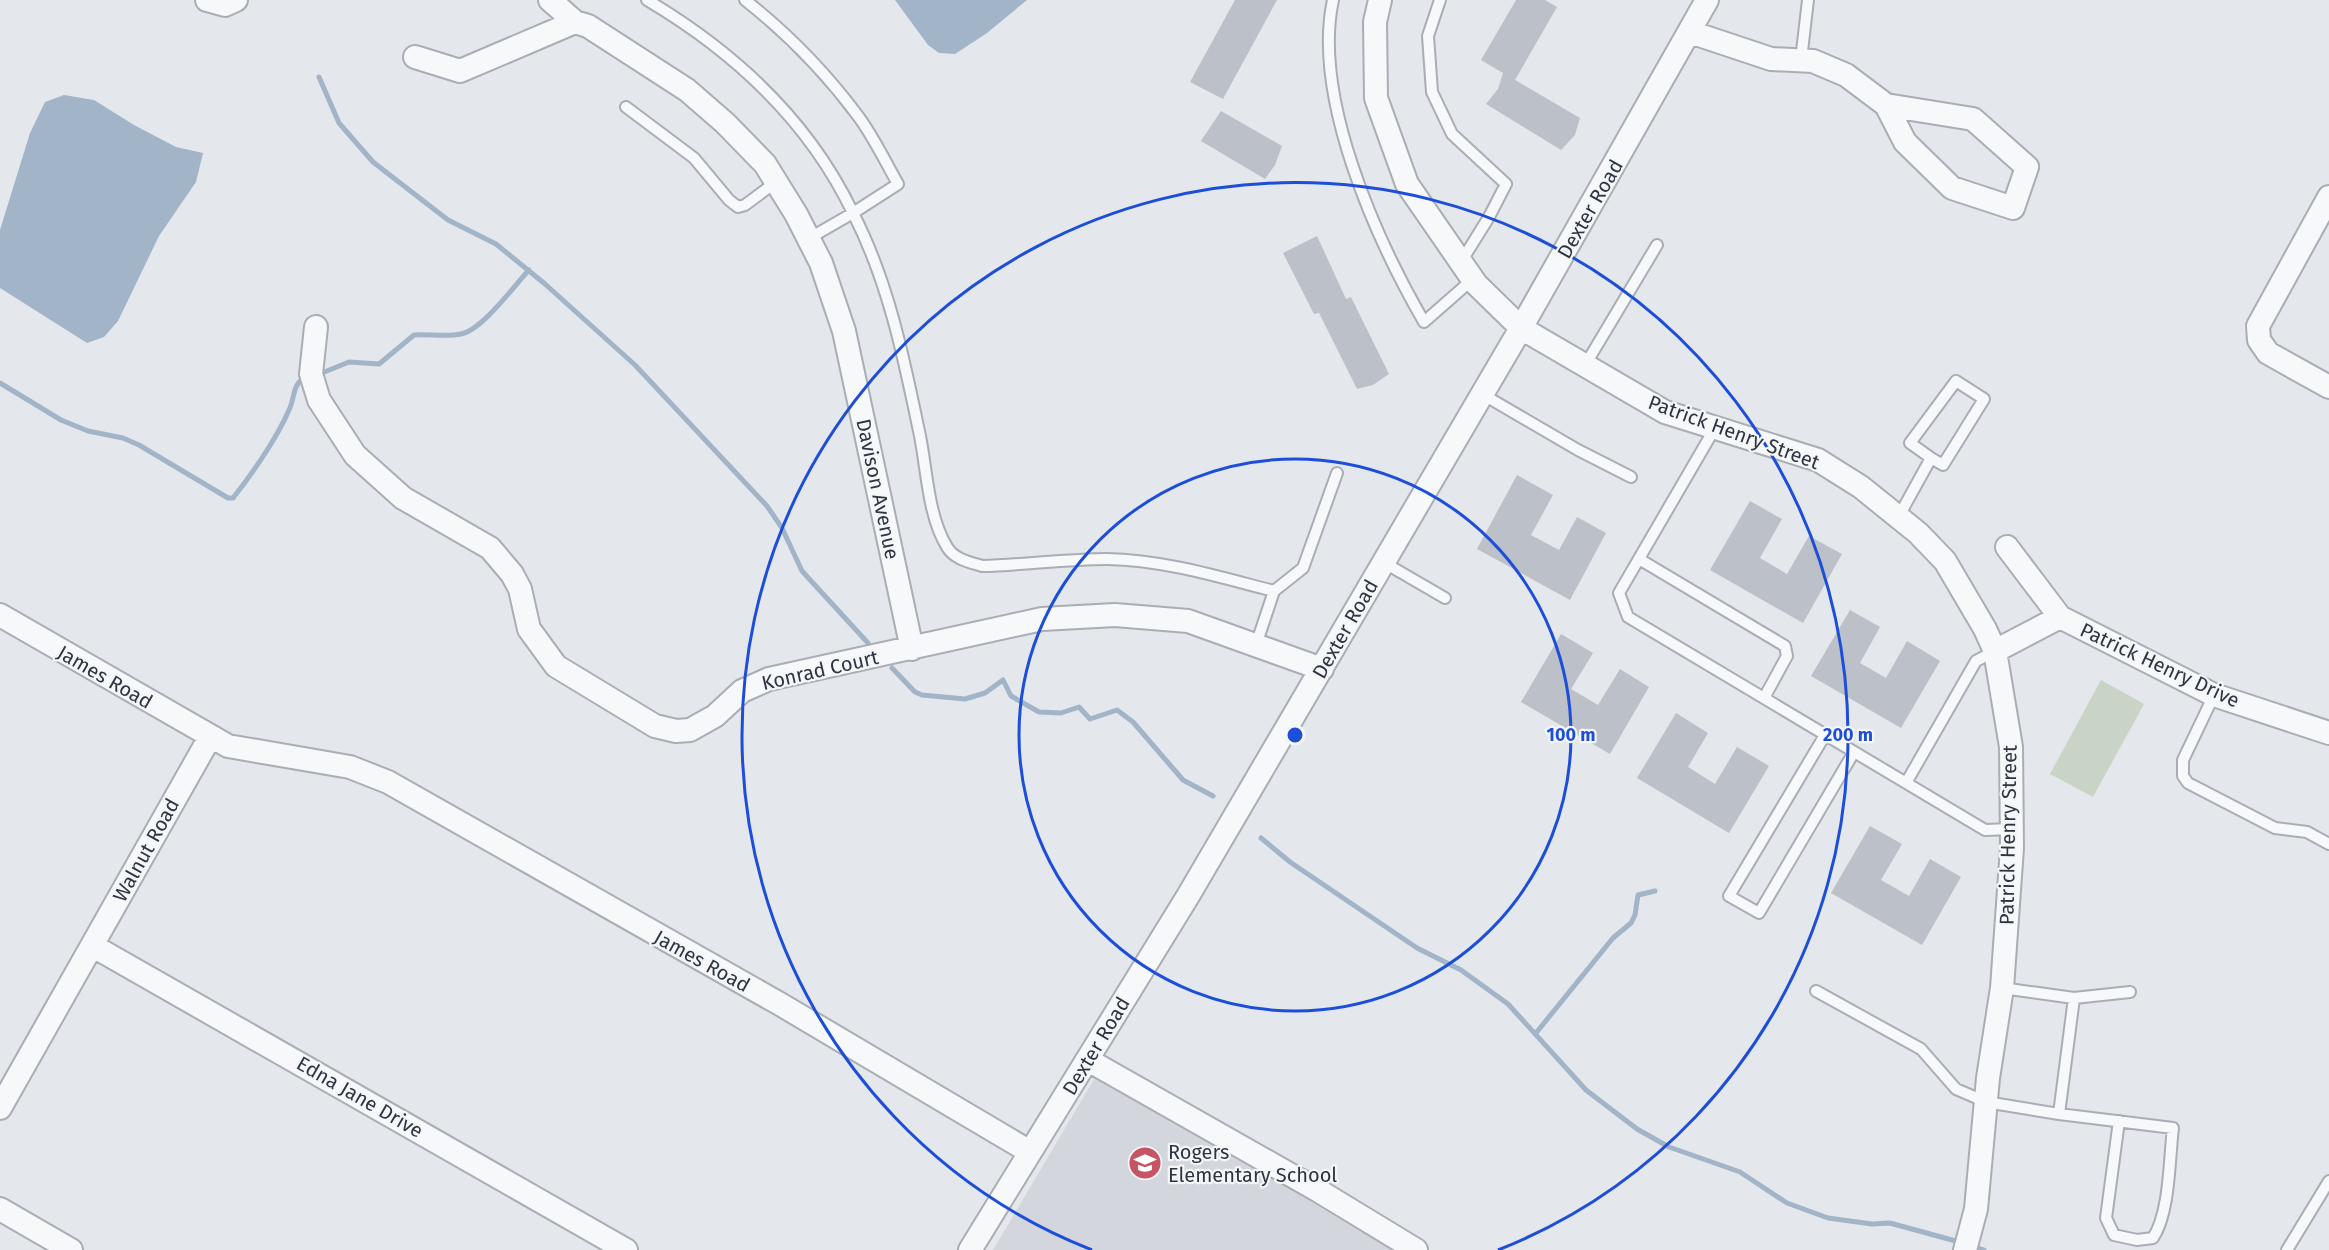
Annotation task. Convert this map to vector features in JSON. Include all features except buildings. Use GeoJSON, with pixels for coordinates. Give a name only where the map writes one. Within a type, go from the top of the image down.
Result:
{"type":"FeatureCollection","features":[{"type":"Feature","properties":{"kind":"street"},"geometry":{"type":"LineString","coordinates":[[207,0],[225,5],[236,0]]}},
{"type":"Feature","properties":{"kind":"street","name":"Davison Avenue"},"geometry":{"type":"LineString","coordinates":[[550,0],[575,22],[588,26],[687,90],[725,123],[765,164],[808,238],[820,263],[844,331],[912,649]]}},
{"type":"Feature","properties":{"kind":"street","name":"Patrick Henry Street"},"geometry":{"type":"LineString","coordinates":[[1380,0],[1376,22],[1376,98],[1407,184],[1467,271],[1521,328],[1584,367],[1665,412],[1774,444],[1818,460],[1861,487],[1899,516],[1945,561],[1985,629],[1995,651],[2011,747],[2012,829],[2002,988],[1986,1102],[1976,1209],[1965,1250]]}},
{"type":"Feature","properties":{"kind":"street","name":"Dexter Road"},"geometry":{"type":"LineString","coordinates":[[970,1250],[1088,1060],[1322,669],[1521,328],[1707,0]]}},
{"type":"Feature","properties":{"kind":"street"},"geometry":{"type":"LineString","coordinates":[[415,57],[460,71],[575,22]]}},
{"type":"Feature","properties":{"kind":"street"},"geometry":{"type":"LineString","coordinates":[[1690,32],[1771,59],[1813,61],[1846,75],[1886,105],[1905,142],[1952,188],[2013,208],[2027,167],[1973,119],[1886,105]]}},
{"type":"Feature","properties":{"kind":"street"},"geometry":{"type":"LineString","coordinates":[[2329,197],[2258,326],[2259,340],[2276,360],[2329,387]]}},
{"type":"Feature","properties":{"kind":"street","name":"Konrad Court"},"geometry":{"type":"LineString","coordinates":[[316,327],[311,375],[319,400],[355,455],[403,498],[490,548],[512,574],[520,589],[529,629],[556,666],[646,721],[676,731],[690,730],[715,716],[742,691],[769,679],[912,649]]}},
{"type":"Feature","properties":{"kind":"street","name":"Patrick Henry Drive"},"geometry":{"type":"LineString","coordinates":[[2007,547],[2060,617],[2214,695],[2329,733]]}},
{"type":"Feature","properties":{"kind":"street","name":"James Road"},"geometry":{"type":"LineString","coordinates":[[0,615],[228,746],[350,767],[449,815],[780,1005],[1029,1152]]}},
{"type":"Feature","properties":{"kind":"street"},"geometry":{"type":"LineString","coordinates":[[912,649],[1042,620],[1115,615],[1188,621],[1322,669]]}},
{"type":"Feature","properties":{"kind":"street","name":"Patrick Henry Drive"},"geometry":{"type":"LineString","coordinates":[[1995,651],[2060,617]]}},
{"type":"Feature","properties":{"kind":"street","name":"Walnut Road"},"geometry":{"type":"LineString","coordinates":[[0,1108],[6,1084],[93,946],[210,737]]}},
{"type":"Feature","properties":{"kind":"street","name":"Edna Jane Drive"},"geometry":{"type":"LineString","coordinates":[[93,946],[626,1250]]}},
{"type":"Feature","properties":{"kind":"street"},"geometry":{"type":"LineString","coordinates":[[1088,1060],[1318,1191],[1416,1250]]}},
{"type":"Feature","properties":{"kind":"street"},"geometry":{"type":"LineString","coordinates":[[0,1209],[71,1250]]}},
{"type":"Feature","properties":{"kind":"lane"},"geometry":{"type":"LineString","coordinates":[[647,0],[694,29],[729,56],[781,106],[836,179],[873,251],[889,300],[905,364],[936,523],[948,548],[962,560],[982,566],[1107,559],[1145,562],[1179,567],[1274,591]]}},
{"type":"Feature","properties":{"kind":"lane"},"geometry":{"type":"LineString","coordinates":[[745,0],[797,46],[831,83],[859,117],[898,184],[808,238]]}},
{"type":"Feature","properties":{"kind":"lane"},"geometry":{"type":"LineString","coordinates":[[1333,0],[1328,24],[1336,105],[1364,198],[1397,275],[1424,322],[1467,271],[1506,184],[1452,134],[1432,92],[1428,36],[1440,0]]}},
{"type":"Feature","properties":{"kind":"lane"},"geometry":{"type":"LineString","coordinates":[[1801,60],[1808,0]]}},
{"type":"Feature","properties":{"kind":"lane"},"geometry":{"type":"LineString","coordinates":[[626,107],[694,158],[729,200],[738,207],[745,205],[776,182]]}},
{"type":"Feature","properties":{"kind":"lane"},"geometry":{"type":"LineString","coordinates":[[1584,367],[1657,245]]}},
{"type":"Feature","properties":{"kind":"lane"},"geometry":{"type":"LineString","coordinates":[[1956,381],[1984,399],[1943,465],[1931,458],[1910,443],[1956,381]]}},
{"type":"Feature","properties":{"kind":"lane"},"geometry":{"type":"LineString","coordinates":[[1482,394],[1578,450],[1631,477]]}},
{"type":"Feature","properties":{"kind":"lane"},"geometry":{"type":"LineString","coordinates":[[1715,428],[1618,593],[1628,617],[1985,830],[2012,829]]}},
{"type":"Feature","properties":{"kind":"lane"},"geometry":{"type":"LineString","coordinates":[[1899,516],[1931,458]]}},
{"type":"Feature","properties":{"kind":"lane"},"geometry":{"type":"LineString","coordinates":[[1256,645],[1274,591],[1303,568],[1337,473]]}},
{"type":"Feature","properties":{"kind":"lane"},"geometry":{"type":"LineString","coordinates":[[1639,559],[1785,646],[1787,656],[1764,698]]}},
{"type":"Feature","properties":{"kind":"lane"},"geometry":{"type":"LineString","coordinates":[[1383,562],[1445,598]]}},
{"type":"Feature","properties":{"kind":"lane"},"geometry":{"type":"LineString","coordinates":[[1906,783],[1976,661],[1995,651]]}},
{"type":"Feature","properties":{"kind":"lane"},"geometry":{"type":"LineString","coordinates":[[2214,695],[2183,760],[2183,777],[2188,783],[2275,828],[2307,832],[2329,843]]}},
{"type":"Feature","properties":{"kind":"lane"},"geometry":{"type":"LineString","coordinates":[[1825,735],[1729,896],[1759,914],[1854,752]]}},
{"type":"Feature","properties":{"kind":"lane"},"geometry":{"type":"LineString","coordinates":[[2002,988],[2074,998],[2130,992]]}},
{"type":"Feature","properties":{"kind":"lane"},"geometry":{"type":"LineString","coordinates":[[1816,991],[1921,1049],[1956,1089],[1986,1102],[2059,1114],[2119,1121],[2173,1128],[2160,1227],[2152,1238],[2137,1240],[2114,1235],[2106,1218],[2119,1121]]}},
{"type":"Feature","properties":{"kind":"lane"},"geometry":{"type":"LineString","coordinates":[[2059,1114],[2074,998]]}},
{"type":"Feature","properties":{"kind":"lane"},"geometry":{"type":"LineString","coordinates":[[2287,1250],[2329,1181]]}},
{"type":"Feature","properties":{"kind":"shaded area","name":"Rogers Elementary School"},"geometry":{"type":"Polygon","coordinates":[[[1096,1076],[1396,1250],[993,1250],[1096,1076]]]}},
{"type":"Feature","properties":{"kind":"green space"},"geometry":{"type":"Polygon","coordinates":[[[2101,680],[2144,704],[2093,797],[2050,774],[2101,680]]]}},
{"type":"Feature","properties":{"kind":"water"},"geometry":{"type":"Polygon","coordinates":[[[895,0],[1027,0],[987,33],[955,54],[939,53],[928,45],[895,0]]]}},
{"type":"Feature","properties":{"kind":"water"},"geometry":{"type":"Polygon","coordinates":[[[64,95],[94,100],[176,147],[203,153],[196,182],[159,236],[118,321],[104,337],[87,343],[0,288],[0,230],[30,133],[45,102],[64,95]]]}},
{"type":"Feature","properties":{"kind":"waterway"},"geometry":{"type":"LineString","coordinates":[[319,77],[339,123],[373,162],[448,220],[496,244],[545,284],[635,365],[767,506],[782,528],[802,571],[868,643]]}},
{"type":"Feature","properties":{"kind":"waterway"},"geometry":{"type":"LineString","coordinates":[[317,375],[349,362],[379,364],[414,335],[456,335],[469,331],[488,316],[529,270]]}},
{"type":"Feature","properties":{"kind":"waterway"},"geometry":{"type":"LineString","coordinates":[[0,383],[61,420],[88,431],[123,438],[139,445],[228,498],[233,498],[271,444],[289,410],[298,384],[305,377]]}},
{"type":"Feature","properties":{"kind":"waterway"},"geometry":{"type":"LineString","coordinates":[[892,668],[915,692],[922,695],[965,699],[985,693],[1003,680],[1011,696],[1039,712],[1061,713],[1079,707],[1090,719],[1117,710],[1133,722],[1183,780],[1213,796]]}},
{"type":"Feature","properties":{"kind":"waterway"},"geometry":{"type":"LineString","coordinates":[[1261,838],[1290,862],[1417,948],[1461,970],[1508,1004],[1586,1090],[1637,1129],[1669,1147],[1740,1172],[1787,1203],[1828,1218],[1872,1224],[1890,1223],[1963,1243]]}},
{"type":"Feature","properties":{"kind":"waterway"},"geometry":{"type":"LineString","coordinates":[[1536,1033],[1613,938],[1631,923],[1635,915],[1638,895],[1655,891]]}},
{"type":"Feature","properties":{"kind":"waterway"},"geometry":{"type":"LineString","coordinates":[[1972,1246],[1984,1250]]}},
{"type":"Feature","properties":{"kind":"place","name":"Rogers Elementary School"},"geometry":{"type":"Point","coordinates":[1145,1163]}}]}
